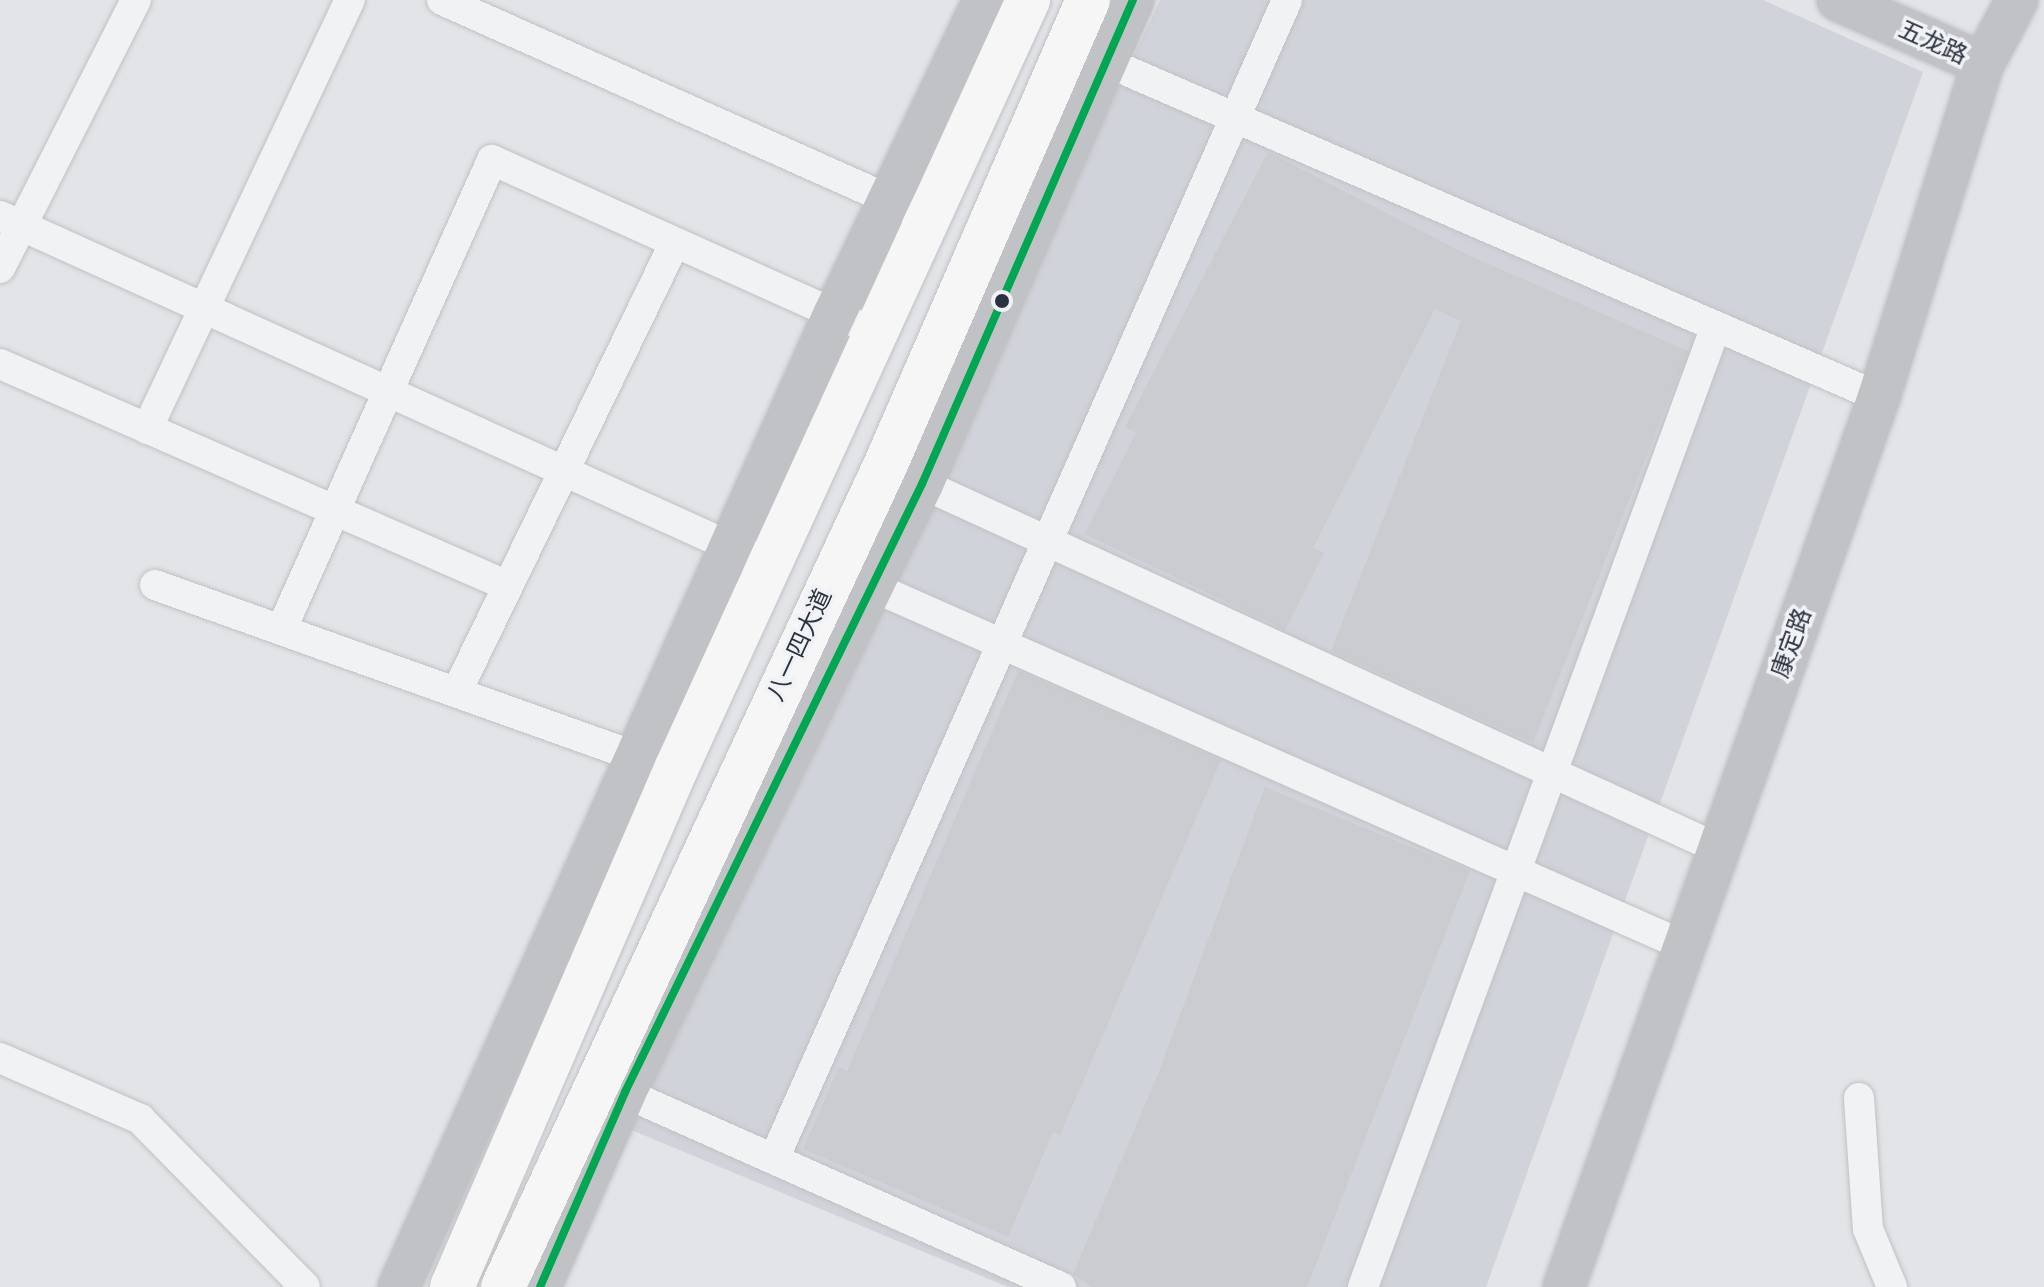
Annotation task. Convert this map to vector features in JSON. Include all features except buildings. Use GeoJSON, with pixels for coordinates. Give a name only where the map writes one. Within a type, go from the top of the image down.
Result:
{"type":"FeatureCollection","features":[{"type":"Feature","properties":{"kind":"main road"},"geometry":{"type":"LineString","coordinates":[[452,1287],[657,764],[751,556],[876,331],[907,208],[1028,0]]}},
{"type":"Feature","properties":{"kind":"main road","name":"八一四大道"},"geometry":{"type":"LineString","coordinates":[[503,1287],[609,1086],[835,570],[903,475],[1068,42],[1088,0]]}},
{"type":"Feature","properties":{"kind":"street"},"geometry":{"type":"LineString","coordinates":[[0,268],[11,221],[136,0]]}},
{"type":"Feature","properties":{"kind":"street"},"geometry":{"type":"LineString","coordinates":[[147,429],[350,0]]}},
{"type":"Feature","properties":{"kind":"street"},"geometry":{"type":"LineString","coordinates":[[442,0],[907,208]]}},
{"type":"Feature","properties":{"kind":"street"},"geometry":{"type":"LineString","coordinates":[[11,221],[751,556],[834,315],[907,208],[984,0]]}},
{"type":"Feature","properties":{"kind":"street"},"geometry":{"type":"LineString","coordinates":[[540,1287],[609,1086],[874,588],[903,475],[1105,64],[1133,0]]}},
{"type":"Feature","properties":{"kind":"street"},"geometry":{"type":"LineString","coordinates":[[774,1159],[1287,0]]}},
{"type":"Feature","properties":{"kind":"street","name":"五龙路"},"geometry":{"type":"LineString","coordinates":[[1838,0],[1983,64]]}},
{"type":"Feature","properties":{"kind":"street","name":"康定路"},"geometry":{"type":"LineString","coordinates":[[1564,1287],[1879,397],[1983,64],[2017,0]]}},
{"type":"Feature","properties":{"kind":"street"},"geometry":{"type":"LineString","coordinates":[[1068,42],[1105,64],[1879,397]]}},
{"type":"Feature","properties":{"kind":"street"},"geometry":{"type":"LineString","coordinates":[[282,628],[492,160],[674,244],[876,331]]}},
{"type":"Feature","properties":{"kind":"street"},"geometry":{"type":"LineString","coordinates":[[458,689],[674,244]]}},
{"type":"Feature","properties":{"kind":"street"},"geometry":{"type":"LineString","coordinates":[[1363,1287],[1715,329]]}},
{"type":"Feature","properties":{"kind":"street"},"geometry":{"type":"LineString","coordinates":[[0,364],[508,586]]}},
{"type":"Feature","properties":{"kind":"street"},"geometry":{"type":"LineString","coordinates":[[903,475],[1717,848]]}},
{"type":"Feature","properties":{"kind":"street"},"geometry":{"type":"LineString","coordinates":[[835,570],[1683,945]]}},
{"type":"Feature","properties":{"kind":"street"},"geometry":{"type":"LineString","coordinates":[[155,585],[458,689],[657,764],[399,1287]]}},
{"type":"Feature","properties":{"kind":"street"},"geometry":{"type":"LineString","coordinates":[[0,1058],[140,1119],[305,1287]]}},
{"type":"Feature","properties":{"kind":"street"},"geometry":{"type":"LineString","coordinates":[[609,1086],[1061,1287]]}},
{"type":"Feature","properties":{"kind":"street"},"geometry":{"type":"LineString","coordinates":[[1859,1098],[1868,1229],[1892,1287]]}},
{"type":"Feature","properties":{"kind":"shaded area"},"geometry":{"type":"Polygon","coordinates":[[[1160,0],[1763,0],[1923,72],[1486,1287],[1008,1287],[629,1129],[1160,0]]]}},
{"type":"Feature","properties":{"kind":"transit line"},"geometry":{"type":"LineString","coordinates":[[540,1287],[625,1092],[922,484],[1133,0]]}}]}
